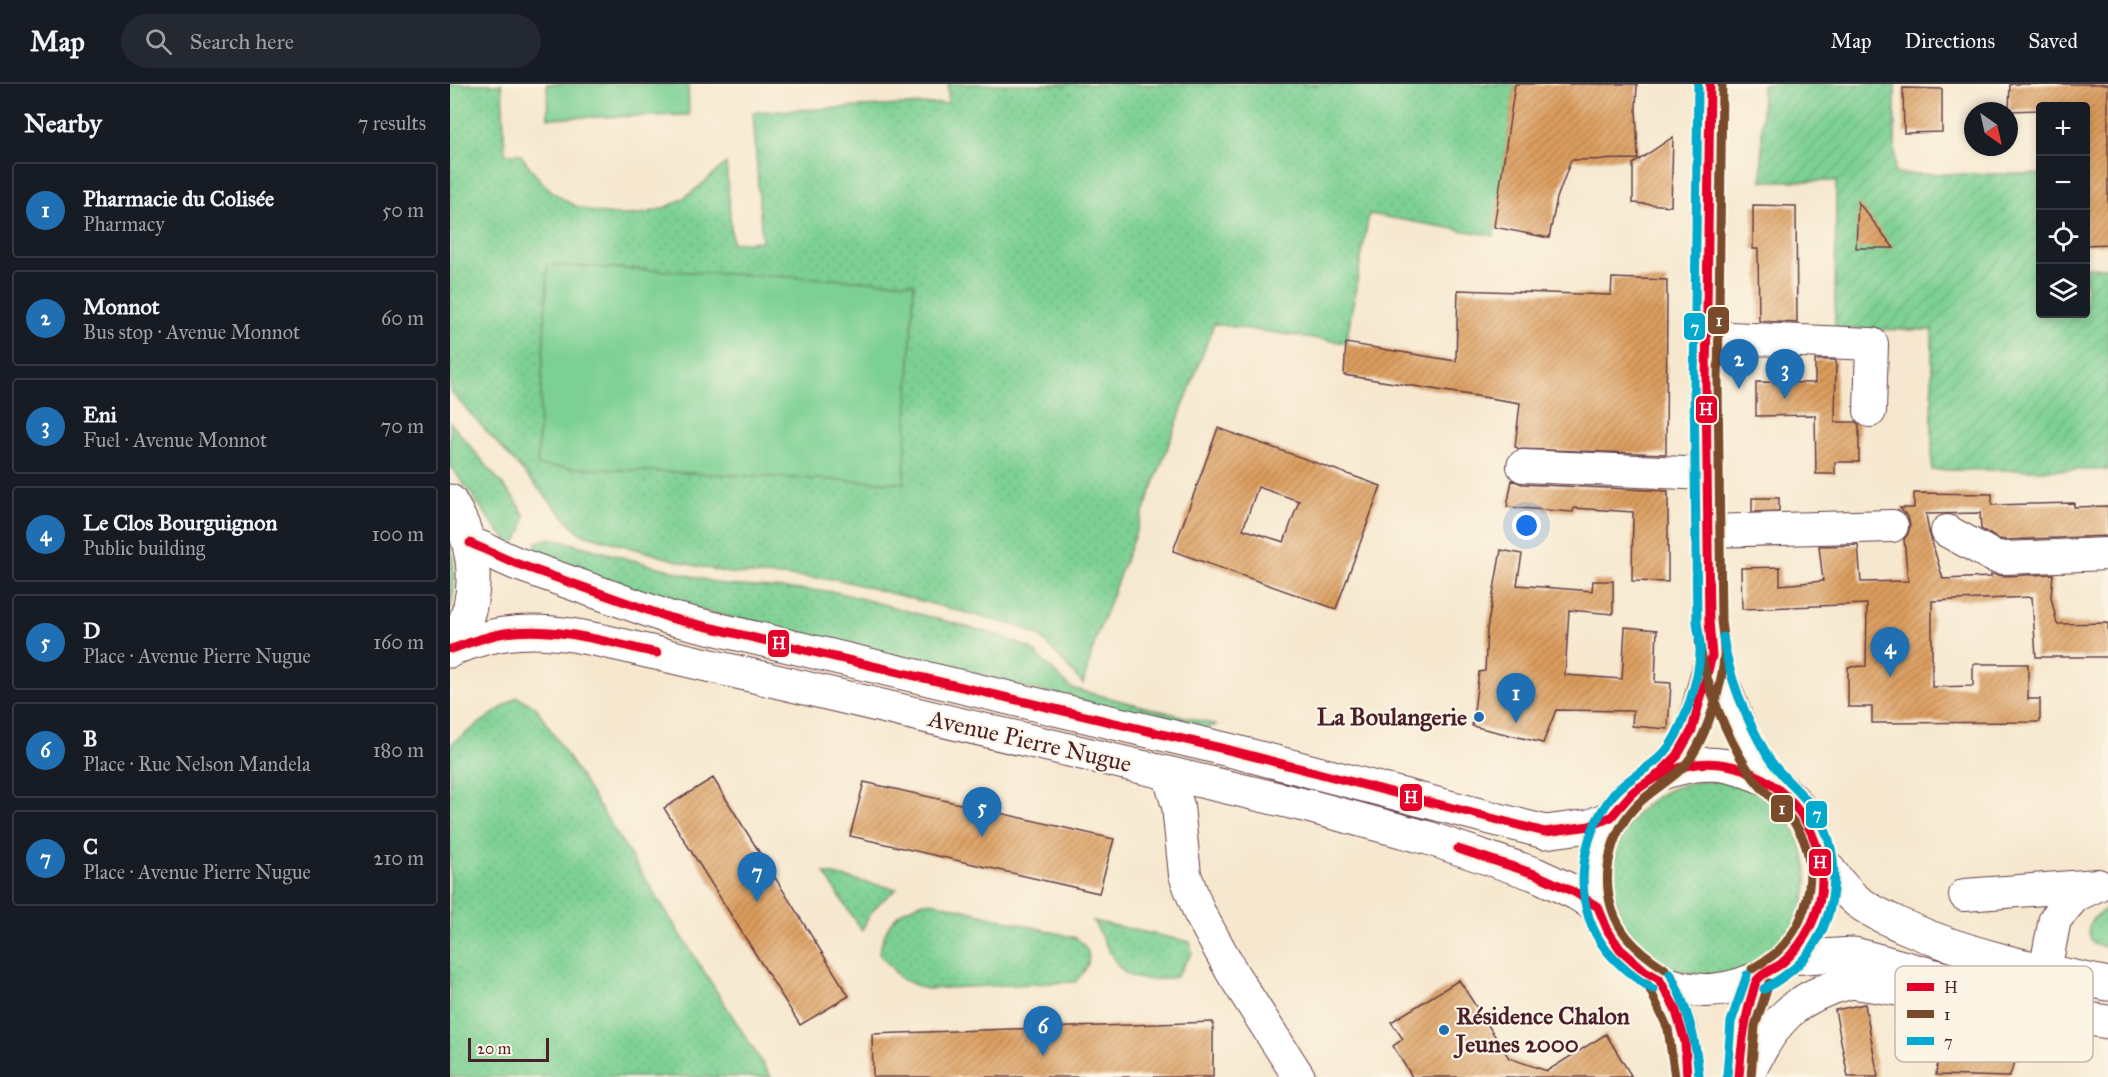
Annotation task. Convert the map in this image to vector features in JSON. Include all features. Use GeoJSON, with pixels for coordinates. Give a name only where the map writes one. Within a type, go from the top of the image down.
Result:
{"type":"FeatureCollection","features":[{"type":"Feature","properties":{"kind":"main road"},"geometry":{"type":"LineString","coordinates":[[1710,84],[1706,337],[1709,621],[1712,656],[1736,716],[1759,764],[1770,781]]}},
{"type":"Feature","properties":{"kind":"main road","name":"Avenue Pierre Nugue"},"geometry":{"type":"LineString","coordinates":[[450,501],[470,543],[473,565],[471,598],[462,630],[451,650]]}},
{"type":"Feature","properties":{"kind":"main road","name":"Avenue Pierre Nugue"},"geometry":{"type":"LineString","coordinates":[[470,543],[515,563],[670,618],[1229,750],[1545,832],[1590,826],[1611,817]]}},
{"type":"Feature","properties":{"kind":"main road","name":"Avenue Pierre Nugue"},"geometry":{"type":"LineString","coordinates":[[451,650],[477,640],[506,633],[548,633],[584,638],[1312,807],[1428,838],[1535,874],[1598,906]]}},
{"type":"Feature","properties":{"kind":"main road"},"geometry":{"type":"LineString","coordinates":[[1659,774],[1681,766],[1704,763],[1727,764],[1750,771],[1770,781],[1795,802],[1812,829],[1821,859],[1822,880],[1813,922],[1802,941],[1788,958],[1758,979],[1730,988],[1699,990],[1673,985],[1659,979],[1645,971],[1620,949],[1608,931],[1598,906],[1594,876],[1599,846],[1611,817],[1632,793],[1659,774],[1677,756],[1692,730],[1712,656]]}},
{"type":"Feature","properties":{"kind":"main road"},"geometry":{"type":"LineString","coordinates":[[1821,859],[1837,882],[1854,899],[1871,911],[1938,940],[2026,966]]}},
{"type":"Feature","properties":{"kind":"main road"},"geometry":{"type":"LineString","coordinates":[[1788,958],[1854,954],[1899,966]]}},
{"type":"Feature","properties":{"kind":"main road"},"geometry":{"type":"LineString","coordinates":[[1659,979],[1675,1008],[1682,1031],[1687,1077]]}},
{"type":"Feature","properties":{"kind":"main road"},"geometry":{"type":"LineString","coordinates":[[1739,1077],[1743,1024],[1758,979]]}},
{"type":"Feature","properties":{"kind":"main road"},"geometry":{"type":"LineString","coordinates":[[2093,981],[2108,984]]}},
{"type":"Feature","properties":{"kind":"main road"},"geometry":{"type":"LineString","coordinates":[[1747,1077],[1776,1024],[1793,1007],[1814,994],[1852,982],[1895,989]]}},
{"type":"Feature","properties":{"kind":"main road"},"geometry":{"type":"LineString","coordinates":[[2093,1018],[2108,1022]]}},
{"type":"Feature","properties":{"kind":"main road"},"geometry":{"type":"LineString","coordinates":[[2093,1020],[2108,1022]]}},
{"type":"Feature","properties":{"kind":"street"},"geometry":{"type":"LineString","coordinates":[[1706,337],[1872,344],[1870,411]]}},
{"type":"Feature","properties":{"kind":"street"},"geometry":{"type":"LineString","coordinates":[[1523,466],[1707,474]]}},
{"type":"Feature","properties":{"kind":"street"},"geometry":{"type":"LineString","coordinates":[[1708,531],[1892,526]]}},
{"type":"Feature","properties":{"kind":"street"},"geometry":{"type":"LineString","coordinates":[[1947,531],[1993,556],[2004,558],[2108,554]]}},
{"type":"Feature","properties":{"kind":"street"},"geometry":{"type":"LineString","coordinates":[[1168,773],[1178,806],[1185,875],[1199,912],[1233,974],[1299,1077]]}},
{"type":"Feature","properties":{"kind":"street"},"geometry":{"type":"LineString","coordinates":[[2046,966],[2055,919],[2075,896],[2103,884]]}},
{"type":"Feature","properties":{"kind":"street"},"geometry":{"type":"LineString","coordinates":[[1965,895],[2103,884]]}},
{"type":"Feature","properties":{"kind":"green space"},"geometry":{"type":"Polygon","coordinates":[[[450,84],[502,84],[505,154],[520,154],[551,191],[583,209],[612,215],[657,210],[686,196],[726,163],[732,243],[762,241],[753,112],[948,103],[948,84],[1515,84],[1494,236],[1369,214],[1346,343],[1214,324],[1096,638],[1083,684],[1041,637],[1021,627],[836,579],[729,573],[692,565],[580,533],[450,391],[450,84]]]}},
{"type":"Feature","properties":{"kind":"green space"},"geometry":{"type":"Polygon","coordinates":[[[547,84],[688,84],[689,115],[548,118],[547,84]]]}},
{"type":"Feature","properties":{"kind":"green space"},"geometry":{"type":"Polygon","coordinates":[[[1762,84],[1895,84],[1895,174],[2036,174],[2036,318],[2090,318],[2090,267],[2108,267],[2108,470],[1932,470],[1932,330],[1835,329],[1836,181],[1762,181],[1762,84]]]}},
{"type":"Feature","properties":{"kind":"green space"},"geometry":{"type":"Polygon","coordinates":[[[548,265],[914,283],[904,483],[537,466],[548,265]]]}},
{"type":"Feature","properties":{"kind":"green space"},"geometry":{"type":"Polygon","coordinates":[[[450,422],[516,501],[525,516],[522,531],[514,545],[498,531],[450,465],[450,422]]]}},
{"type":"Feature","properties":{"kind":"green space"},"geometry":{"type":"Polygon","coordinates":[[[551,538],[725,585],[837,592],[1001,636],[1031,649],[1071,688],[1216,725],[1204,730],[675,604],[532,555],[537,542],[551,538]]]}},
{"type":"Feature","properties":{"kind":"green space"},"geometry":{"type":"Polygon","coordinates":[[[450,539],[454,576],[450,612],[450,539]]]}},
{"type":"Feature","properties":{"kind":"green space"},"geometry":{"type":"Polygon","coordinates":[[[517,697],[536,707],[771,1077],[450,1077],[450,748],[452,743],[517,697]]]}},
{"type":"Feature","properties":{"kind":"green space"},"geometry":{"type":"Polygon","coordinates":[[[1710,781],[1729,783],[1756,793],[1771,803],[1785,817],[1799,841],[1805,859],[1807,878],[1805,897],[1795,924],[1785,939],[1771,953],[1747,967],[1729,973],[1710,975],[1691,973],[1664,963],[1649,953],[1635,939],[1621,915],[1615,897],[1613,878],[1615,859],[1625,832],[1635,817],[1649,803],[1673,789],[1691,783],[1710,781]]]}},
{"type":"Feature","properties":{"kind":"green space"},"geometry":{"type":"Polygon","coordinates":[[[824,873],[897,889],[876,907],[868,917],[862,931],[824,873]]]}},
{"type":"Feature","properties":{"kind":"green space"},"geometry":{"type":"Polygon","coordinates":[[[924,902],[937,903],[1076,938],[1086,948],[1088,954],[1089,959],[1085,971],[1075,982],[925,989],[901,979],[879,953],[888,926],[898,914],[924,902]]]}},
{"type":"Feature","properties":{"kind":"green space"},"geometry":{"type":"Polygon","coordinates":[[[2108,908],[2108,947],[2093,944],[2089,932],[2090,923],[2108,908]]]}},
{"type":"Feature","properties":{"kind":"green space"},"geometry":{"type":"Polygon","coordinates":[[[1093,921],[1190,942],[1192,953],[1176,977],[1156,980],[1141,979],[1121,969],[1093,921]]]}},
{"type":"Feature","properties":{"kind":"building"},"geometry":{"type":"Polygon","coordinates":[[[1515,84],[1637,84],[1638,159],[1571,160],[1557,198],[1549,238],[1494,227],[1515,84]]]}},
{"type":"Feature","properties":{"kind":"building"},"geometry":{"type":"Polygon","coordinates":[[[2010,84],[2108,84],[2108,244],[2090,245],[2090,102],[2036,102],[2036,110],[2018,111],[2018,102],[2009,102],[2010,84]]]}},
{"type":"Feature","properties":{"kind":"building"},"geometry":{"type":"Polygon","coordinates":[[[1903,88],[1942,89],[1942,132],[1904,133],[1903,88]]]}},
{"type":"Feature","properties":{"kind":"building"},"geometry":{"type":"Polygon","coordinates":[[[1673,137],[1671,206],[1633,203],[1633,164],[1673,137]]]}},
{"type":"Feature","properties":{"kind":"building"},"geometry":{"type":"Polygon","coordinates":[[[1858,202],[1894,248],[1856,248],[1858,202]]]}},
{"type":"Feature","properties":{"kind":"building"},"geometry":{"type":"Polygon","coordinates":[[[1753,205],[1796,206],[1797,323],[1759,321],[1758,249],[1753,249],[1753,205]]]}},
{"type":"Feature","properties":{"kind":"building"},"geometry":{"type":"Polygon","coordinates":[[[1612,278],[1667,280],[1666,454],[1518,449],[1515,447],[1520,403],[1344,375],[1346,343],[1456,361],[1458,290],[1611,295],[1612,278]]]}},
{"type":"Feature","properties":{"kind":"building"},"geometry":{"type":"Polygon","coordinates":[[[1815,360],[1836,360],[1835,422],[1856,422],[1859,425],[1859,462],[1835,462],[1835,474],[1816,474],[1815,415],[1756,416],[1756,382],[1815,383],[1815,360]]]}},
{"type":"Feature","properties":{"kind":"building"},"geometry":{"type":"Polygon","coordinates":[[[1218,428],[1381,486],[1336,609],[1173,551],[1218,428]],[[1258,487],[1243,529],[1284,542],[1299,501],[1258,487]]]}},
{"type":"Feature","properties":{"kind":"building"},"geometry":{"type":"Polygon","coordinates":[[[1512,480],[1522,484],[1668,491],[1668,582],[1632,581],[1633,512],[1574,508],[1573,512],[1507,507],[1512,480]]]}},
{"type":"Feature","properties":{"kind":"building"},"geometry":{"type":"Polygon","coordinates":[[[1914,493],[1992,494],[1992,505],[2074,503],[2074,507],[2108,506],[2108,536],[2005,540],[1981,529],[1980,513],[1926,514],[1943,579],[1991,577],[1991,574],[2004,576],[2053,574],[2051,597],[2057,624],[2108,623],[2108,657],[2036,657],[2032,597],[1932,601],[1932,687],[1973,686],[1973,664],[2028,664],[2028,699],[2040,699],[2040,722],[1872,723],[1872,707],[1848,707],[1848,667],[1866,666],[1867,604],[1742,609],[1741,568],[1780,567],[1780,585],[1823,581],[1819,546],[1858,545],[1861,582],[1908,581],[1904,539],[1910,525],[1908,517],[1900,508],[1914,508],[1914,493]]]}},
{"type":"Feature","properties":{"kind":"building"},"geometry":{"type":"Polygon","coordinates":[[[1752,498],[1779,498],[1779,511],[1752,512],[1752,498]]]}},
{"type":"Feature","properties":{"kind":"building"},"geometry":{"type":"Polygon","coordinates":[[[1501,550],[1522,554],[1517,585],[1592,591],[1593,581],[1613,581],[1613,614],[1569,610],[1565,675],[1622,679],[1625,627],[1657,630],[1655,682],[1671,683],[1668,729],[1632,726],[1633,711],[1556,710],[1543,743],[1472,726],[1479,672],[1485,671],[1487,629],[1501,550]]]}},
{"type":"Feature","properties":{"kind":"building"},"geometry":{"type":"Polygon","coordinates":[[[713,778],[849,996],[800,1025],[664,808],[713,778]]]}},
{"type":"Feature","properties":{"kind":"building"},"geometry":{"type":"Polygon","coordinates":[[[864,782],[1114,839],[1099,893],[850,836],[864,782]]]}},
{"type":"Feature","properties":{"kind":"building","name":"Résidence Chalon Jeunes 2000"},"geometry":{"type":"Polygon","coordinates":[[[1459,980],[1509,1058],[1547,1071],[1606,1034],[1632,1077],[1412,1077],[1393,1046],[1403,1039],[1391,1022],[1459,980]]]}},
{"type":"Feature","properties":{"kind":"building"},"geometry":{"type":"Polygon","coordinates":[[[1865,1004],[1878,1077],[1848,1077],[1835,1010],[1865,1004]]]}},
{"type":"Feature","properties":{"kind":"building"},"geometry":{"type":"Polygon","coordinates":[[[1213,1022],[1213,1077],[873,1077],[872,1034],[1213,1022]]]}},
{"type":"Feature","properties":{"kind":"building"},"geometry":{"type":"Polygon","coordinates":[[[1938,1062],[2015,1062],[2009,1077],[1936,1075],[1938,1062]]]}},
{"type":"Feature","properties":{"kind":"transit line","name":"7"},"geometry":{"type":"LineString","coordinates":[[1653,989],[1634,977],[1617,962],[1595,933],[1584,893],[1583,872],[1592,831],[1601,812],[1620,788],[1665,752],[1676,735],[1690,700],[1699,663],[1694,385],[1698,84]]}},
{"type":"Feature","properties":{"kind":"transit line","name":"H"},"geometry":{"type":"LineString","coordinates":[[470,543],[515,563],[670,618],[1229,750],[1545,832],[1590,826],[1611,817],[1632,793],[1659,774],[1677,756],[1692,730],[1712,656],[1709,621],[1706,385],[1710,84]]}},
{"type":"Feature","properties":{"kind":"transit line","name":"1"},"geometry":{"type":"LineString","coordinates":[[1665,969],[1636,947],[1617,922],[1611,906],[1608,871],[1610,853],[1624,821],[1642,800],[1686,764],[1698,746],[1709,721],[1723,669],[1718,385],[1722,84]]}},
{"type":"Feature","properties":{"kind":"transit line","name":"H"},"geometry":{"type":"LineString","coordinates":[[451,649],[498,634],[524,631],[581,636],[657,653]]}},
{"type":"Feature","properties":{"kind":"transit line","name":"7"},"geometry":{"type":"LineString","coordinates":[[1723,637],[1734,684],[1753,729],[1773,765],[1805,798],[1816,813],[1825,829],[1833,864],[1834,883],[1831,901],[1827,919],[1819,936],[1795,968],[1764,989]]}},
{"type":"Feature","properties":{"kind":"transit line","name":"1"},"geometry":{"type":"LineString","coordinates":[[1699,641],[1706,675],[1732,742],[1755,780],[1795,824],[1808,856],[1809,890],[1798,923],[1778,951],[1752,969]]}},
{"type":"Feature","properties":{"kind":"transit line","name":"H"},"geometry":{"type":"LineString","coordinates":[[1634,791],[1671,770],[1696,764],[1721,764],[1744,770],[1765,780],[1784,795],[1800,813],[1812,833],[1819,856],[1822,880],[1819,903],[1805,937],[1798,947],[1781,964],[1763,974],[1756,982],[1745,1024],[1739,1077]]}},
{"type":"Feature","properties":{"kind":"transit line","name":"H"},"geometry":{"type":"LineString","coordinates":[[1458,849],[1535,874],[1576,893],[1598,907],[1608,931],[1620,949],[1645,971],[1659,979],[1675,1008],[1685,1042],[1687,1077]]}},
{"type":"Feature","properties":{"kind":"transit line","name":"7"},"geometry":{"type":"LineString","coordinates":[[1670,973],[1690,1023],[1699,1076]]}},
{"type":"Feature","properties":{"kind":"transit line","name":"7"},"geometry":{"type":"LineString","coordinates":[[1727,1076],[1731,1022],[1747,975]]}},
{"type":"Feature","properties":{"kind":"transit line","name":"1"},"geometry":{"type":"LineString","coordinates":[[1751,1077],[1755,1026],[1769,983]]}},
{"type":"Feature","properties":{"kind":"transit line","name":"1"},"geometry":{"type":"LineString","coordinates":[[1648,985],[1668,1029],[1675,1077]]}},
{"type":"Feature","properties":{"kind":"place","name":"Monnot"},"geometry":{"type":"Point","coordinates":[1739,389]}},
{"type":"Feature","properties":{"kind":"place","name":"Eni"},"geometry":{"type":"Point","coordinates":[1785,399]}},
{"type":"Feature","properties":{"kind":"place","name":"Le Clos Bourguignon"},"geometry":{"type":"Point","coordinates":[1890,677]}},
{"type":"Feature","properties":{"kind":"place","name":"La Boulangerie"},"geometry":{"type":"Point","coordinates":[1479,717]}},
{"type":"Feature","properties":{"kind":"place","name":"Pharmacie du Colisée"},"geometry":{"type":"Point","coordinates":[1516,723]}},
{"type":"Feature","properties":{"kind":"place","name":"D"},"geometry":{"type":"Point","coordinates":[982,837]}},
{"type":"Feature","properties":{"kind":"place","name":"C"},"geometry":{"type":"Point","coordinates":[757,902]}},
{"type":"Feature","properties":{"kind":"place","name":"Résidence Chalon Jeunes 2000"},"geometry":{"type":"Point","coordinates":[1444,1030]}},
{"type":"Feature","properties":{"kind":"place","name":"B"},"geometry":{"type":"Point","coordinates":[1043,1056]}}]}
